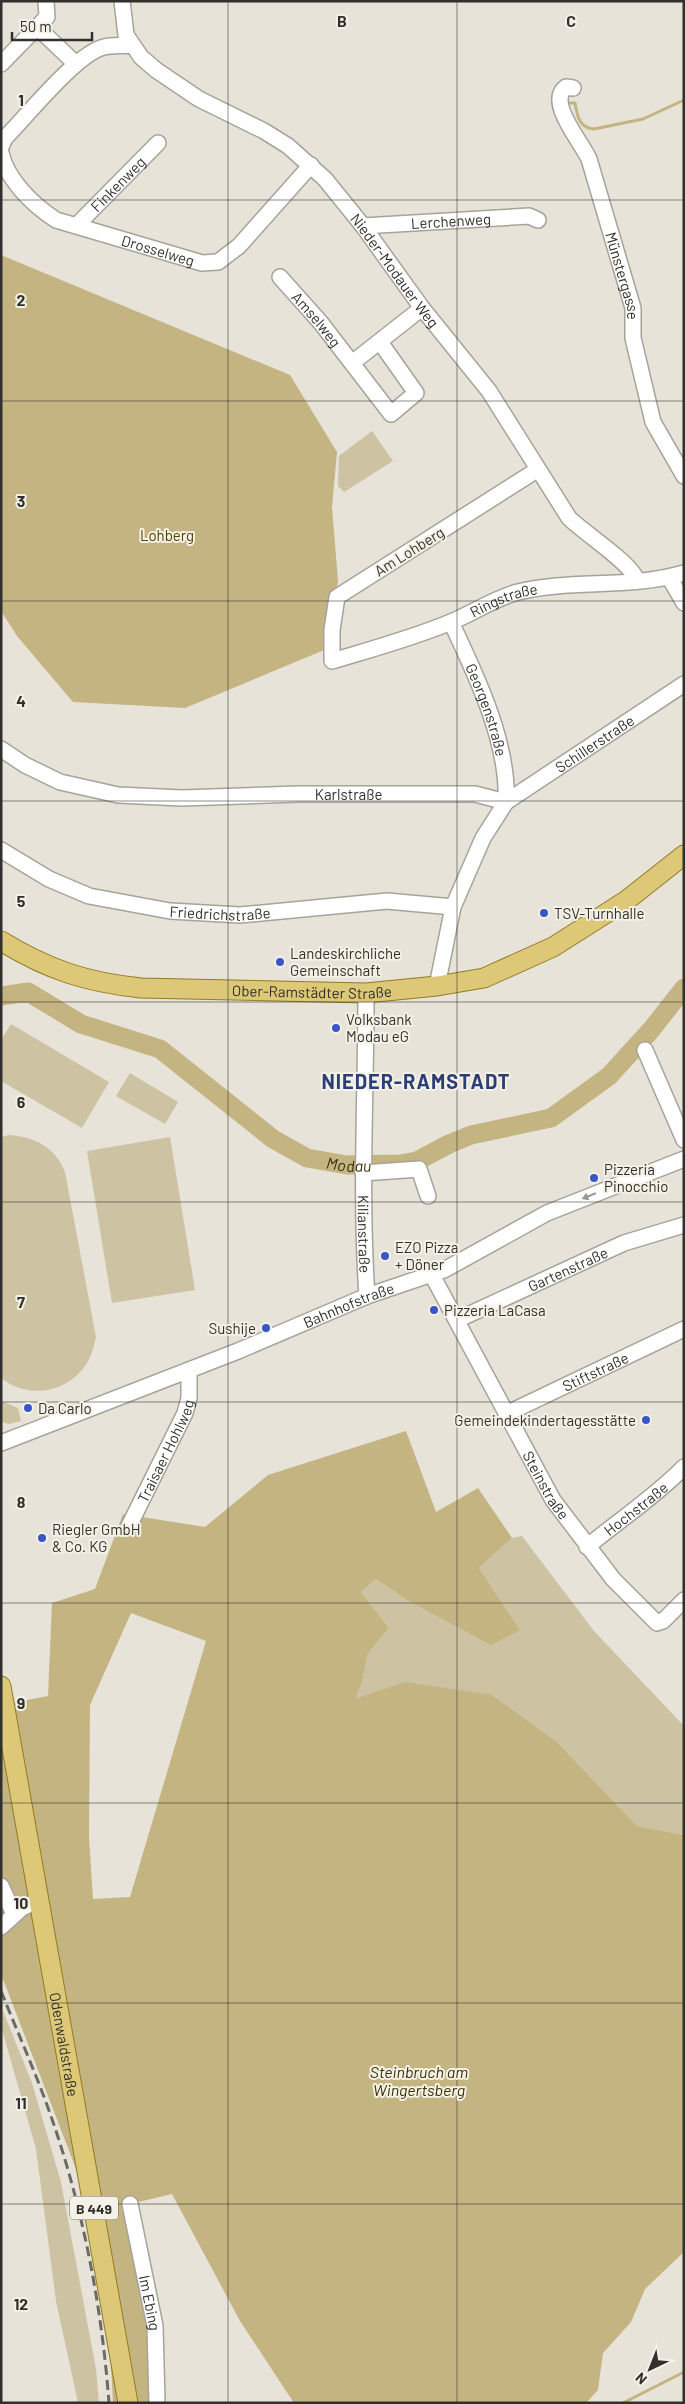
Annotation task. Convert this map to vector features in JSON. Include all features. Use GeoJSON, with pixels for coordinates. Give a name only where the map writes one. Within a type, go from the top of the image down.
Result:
{"type":"FeatureCollection","features":[{"type":"Feature","properties":{"kind":"main road","name":"Ober-Ramstädter Straße"},"geometry":{"type":"LineString","coordinates":[[1,940],[66,974],[110,984],[141,988],[366,993],[437,986],[484,978],[554,948],[627,900],[684,855]]}},
{"type":"Feature","properties":{"kind":"main road","name":"Odenwaldstraße"},"geometry":{"type":"LineString","coordinates":[[1,1686],[128,2403]]}},
{"type":"Feature","properties":{"kind":"street"},"geometry":{"type":"LineString","coordinates":[[1,64],[47,17],[46,1]]}},
{"type":"Feature","properties":{"kind":"street","name":"Nieder-Modauer Weg"},"geometry":{"type":"LineString","coordinates":[[122,1],[123,24],[131,45],[156,70],[199,100],[264,131],[288,146],[325,179],[363,226],[422,308],[488,391],[569,518],[632,569],[637,581]]}},
{"type":"Feature","properties":{"kind":"street"},"geometry":{"type":"LineString","coordinates":[[38,28],[76,64]]}},
{"type":"Feature","properties":{"kind":"street"},"geometry":{"type":"LineString","coordinates":[[1,147],[5,138],[76,64],[94,51],[104,47],[131,45]]}},
{"type":"Feature","properties":{"kind":"street","name":"Münstergasse"},"geometry":{"type":"LineString","coordinates":[[573,88],[566,86],[561,91],[559,100],[562,112],[583,145],[589,159],[633,308],[633,338],[654,422],[684,476]]}},
{"type":"Feature","properties":{"kind":"street","name":"Finkenweg"},"geometry":{"type":"LineString","coordinates":[[77,226],[158,143]]}},
{"type":"Feature","properties":{"kind":"street","name":"Drosselweg"},"geometry":{"type":"LineString","coordinates":[[1,153],[7,171],[13,179],[46,214],[56,220],[202,263],[218,262],[239,246],[311,166]]}},
{"type":"Feature","properties":{"kind":"street","name":"Lerchenweg"},"geometry":{"type":"LineString","coordinates":[[363,226],[529,216],[538,220]]}},
{"type":"Feature","properties":{"kind":"street","name":"Amselweg"},"geometry":{"type":"LineString","coordinates":[[280,277],[321,323],[392,414],[416,393],[380,342]]}},
{"type":"Feature","properties":{"kind":"street","name":"Amselweg"},"geometry":{"type":"LineString","coordinates":[[352,363],[422,308]]}},
{"type":"Feature","properties":{"kind":"street","name":"Am Lohberg"},"geometry":{"type":"LineString","coordinates":[[332,661],[332,630],[337,597],[537,470]]}},
{"type":"Feature","properties":{"kind":"street","name":"Ringstraße"},"geometry":{"type":"LineString","coordinates":[[332,661],[396,642],[452,622],[516,593],[568,584],[637,581],[669,577],[684,572]]}},
{"type":"Feature","properties":{"kind":"street"},"geometry":{"type":"LineString","coordinates":[[669,577],[684,603]]}},
{"type":"Feature","properties":{"kind":"street","name":"Georgenstraße"},"geometry":{"type":"LineString","coordinates":[[452,622],[472,666],[496,734],[507,782],[506,802]]}},
{"type":"Feature","properties":{"kind":"street","name":"Schillerstraße"},"geometry":{"type":"LineString","coordinates":[[506,802],[684,684]]}},
{"type":"Feature","properties":{"kind":"street","name":"Karlstraße"},"geometry":{"type":"LineString","coordinates":[[1,749],[25,765],[60,782],[118,795],[182,798],[296,794],[475,794],[506,802]]}},
{"type":"Feature","properties":{"kind":"street"},"geometry":{"type":"LineString","coordinates":[[437,986],[452,907],[483,838],[506,802]]}},
{"type":"Feature","properties":{"kind":"street","name":"Friedrichstraße"},"geometry":{"type":"LineString","coordinates":[[1,850],[49,879],[89,896],[170,911],[240,915],[386,901],[452,907]]}},
{"type":"Feature","properties":{"kind":"street","name":"Kilianstraße"},"geometry":{"type":"LineString","coordinates":[[366,993],[363,1244],[367,1296]]}},
{"type":"Feature","properties":{"kind":"street"},"geometry":{"type":"LineString","coordinates":[[645,1050],[684,1140]]}},
{"type":"Feature","properties":{"kind":"street","name":"Bahnhofstraße"},"geometry":{"type":"LineString","coordinates":[[3,1442],[189,1370],[367,1296],[432,1275],[547,1213],[684,1159]]}},
{"type":"Feature","properties":{"kind":"street"},"geometry":{"type":"LineString","coordinates":[[363,1173],[419,1169],[428,1196]]}},
{"type":"Feature","properties":{"kind":"street","name":"Gartenstraße"},"geometry":{"type":"LineString","coordinates":[[457,1320],[624,1243],[684,1225]]}},
{"type":"Feature","properties":{"kind":"street","name":"Steinstraße"},"geometry":{"type":"LineString","coordinates":[[432,1275],[553,1500],[587,1547],[613,1579],[657,1623],[663,1621],[684,1600]]}},
{"type":"Feature","properties":{"kind":"street","name":"Stiftstraße"},"geometry":{"type":"LineString","coordinates":[[506,1414],[684,1330]]}},
{"type":"Feature","properties":{"kind":"street","name":"Traisaer Hohlweg"},"geometry":{"type":"LineString","coordinates":[[128,1528],[185,1412],[189,1398],[189,1370]]}},
{"type":"Feature","properties":{"kind":"street","name":"Hochstraße"},"geometry":{"type":"LineString","coordinates":[[587,1547],[634,1508],[666,1485],[684,1467]]}},
{"type":"Feature","properties":{"kind":"street"},"geometry":{"type":"LineString","coordinates":[[1,1886],[14,1914]]}},
{"type":"Feature","properties":{"kind":"street"},"geometry":{"type":"LineString","coordinates":[[1,1927],[14,1914],[30,1903],[39,1900]]}},
{"type":"Feature","properties":{"kind":"street","name":"Im Ebing"},"geometry":{"type":"LineString","coordinates":[[130,2204],[155,2326],[157,2403]]}},
{"type":"Feature","properties":{"kind":"shaded area","name":"Lohberg"},"geometry":{"type":"Polygon","coordinates":[[[1,255],[290,375],[337,452],[332,507],[338,581],[329,648],[185,708],[73,702],[17,636],[1,611],[1,255]]]}},
{"type":"Feature","properties":{"kind":"shaded area"},"geometry":{"type":"Polygon","coordinates":[[[372,431],[393,461],[344,492],[338,486],[339,456],[372,431]]]}},
{"type":"Feature","properties":{"kind":"shaded area"},"geometry":{"type":"Polygon","coordinates":[[[11,1024],[109,1082],[82,1128],[1,1081],[1,1040],[11,1024]]]}},
{"type":"Feature","properties":{"kind":"shaded area"},"geometry":{"type":"Polygon","coordinates":[[[130,1073],[178,1102],[165,1124],[116,1096],[130,1073]]]}},
{"type":"Feature","properties":{"kind":"shaded area"},"geometry":{"type":"Polygon","coordinates":[[[9,1135],[27,1138],[43,1145],[56,1156],[65,1172],[96,1337],[89,1360],[79,1373],[59,1387],[47,1390],[24,1389],[12,1385],[1,1378],[1,1137],[9,1135]]]}},
{"type":"Feature","properties":{"kind":"shaded area"},"geometry":{"type":"Polygon","coordinates":[[[170,1137],[195,1290],[112,1303],[87,1151],[170,1137]]]}},
{"type":"Feature","properties":{"kind":"shaded area"},"geometry":{"type":"Polygon","coordinates":[[[1,1401],[18,1408],[21,1421],[9,1424],[1,1422],[1,1401]]]}},
{"type":"Feature","properties":{"kind":"shaded area"},"geometry":{"type":"Polygon","coordinates":[[[406,1431],[436,1512],[478,1488],[512,1538],[479,1568],[520,1630],[491,1645],[407,1600],[376,1579],[361,1592],[389,1628],[368,1653],[362,1682],[355,1699],[405,1682],[492,1695],[556,1741],[637,1826],[684,1835],[684,2252],[645,2289],[631,2322],[603,2353],[598,2390],[586,2403],[294,2403],[240,2321],[172,2194],[130,2204],[155,2326],[157,2403],[113,2403],[110,2347],[78,2174],[1,1974],[1,1705],[48,1696],[52,1603],[95,1589],[123,1514],[205,1527],[268,1475],[406,1431]],[[131,1613],[90,1705],[89,1838],[93,1899],[130,1897],[206,1641],[131,1613]]]}},
{"type":"Feature","properties":{"kind":"shaded area"},"geometry":{"type":"Polygon","coordinates":[[[522,1536],[594,1631],[684,1726],[684,1835],[637,1826],[556,1741],[492,1695],[354,1699],[362,1682],[368,1653],[389,1628],[361,1592],[376,1579],[407,1600],[520,1630],[479,1568],[512,1538],[522,1536]]]}},
{"type":"Feature","properties":{"kind":"shaded area"},"geometry":{"type":"Polygon","coordinates":[[[1,2006],[32,2083],[61,2182],[96,2369],[99,2403],[78,2403],[56,2301],[36,2149],[1,2026],[1,2006]]]}},
{"type":"Feature","properties":{"kind":"waterway"},"geometry":{"type":"LineString","coordinates":[[567,103],[575,103],[582,123],[594,129],[643,119],[684,100]]}},
{"type":"Feature","properties":{"kind":"waterway","name":"Modau"},"geometry":{"type":"LineString","coordinates":[[1,996],[28,992],[81,1024],[160,1049],[273,1139],[307,1158],[347,1165],[400,1164],[417,1161],[471,1135],[551,1118],[609,1076],[651,1030],[684,988]]}},
{"type":"Feature","properties":{"kind":"waterway"},"geometry":{"type":"LineString","coordinates":[[1,1774],[25,1895],[18,1903]]}},
{"type":"Feature","properties":{"kind":"waterway"},"geometry":{"type":"LineString","coordinates":[[623,2403],[684,2372]]}},
{"type":"Feature","properties":{"kind":"railway"},"geometry":{"type":"LineString","coordinates":[[1,1991],[48,2108],[65,2159],[83,2227],[102,2332],[109,2403]]}},
{"type":"Feature","properties":{"kind":"place","name":"TSV-Turnhalle"},"geometry":{"type":"Point","coordinates":[544,913]}},
{"type":"Feature","properties":{"kind":"place","name":"Landeskirchliche Gemeinschaft"},"geometry":{"type":"Point","coordinates":[280,962]}},
{"type":"Feature","properties":{"kind":"place","name":"Volksbank Modau eG"},"geometry":{"type":"Point","coordinates":[336,1028]}},
{"type":"Feature","properties":{"kind":"place","name":"Pizzeria Pinocchio"},"geometry":{"type":"Point","coordinates":[594,1178]}},
{"type":"Feature","properties":{"kind":"place","name":"EZO Pizza + Döner"},"geometry":{"type":"Point","coordinates":[385,1256]}},
{"type":"Feature","properties":{"kind":"place","name":"Pizzeria LaCasa"},"geometry":{"type":"Point","coordinates":[434,1310]}},
{"type":"Feature","properties":{"kind":"place","name":"Sushije"},"geometry":{"type":"Point","coordinates":[266,1328]}},
{"type":"Feature","properties":{"kind":"place","name":"Da Carlo"},"geometry":{"type":"Point","coordinates":[28,1408]}},
{"type":"Feature","properties":{"kind":"place","name":"Gemeindekindertagesstätte"},"geometry":{"type":"Point","coordinates":[646,1420]}},
{"type":"Feature","properties":{"kind":"place","name":"Riegler GmbH & Co. KG"},"geometry":{"type":"Point","coordinates":[42,1538]}},
{"type":"Feature","properties":{"kind":"district","name":"NIEDER-RAMSTADT"},"geometry":{"type":"Point","coordinates":[416,1081]}},
{"type":"Feature","properties":{"kind":"water label","name":"Steinbruch am Wingertsberg"},"geometry":{"type":"Point","coordinates":[419,2080]}}]}
